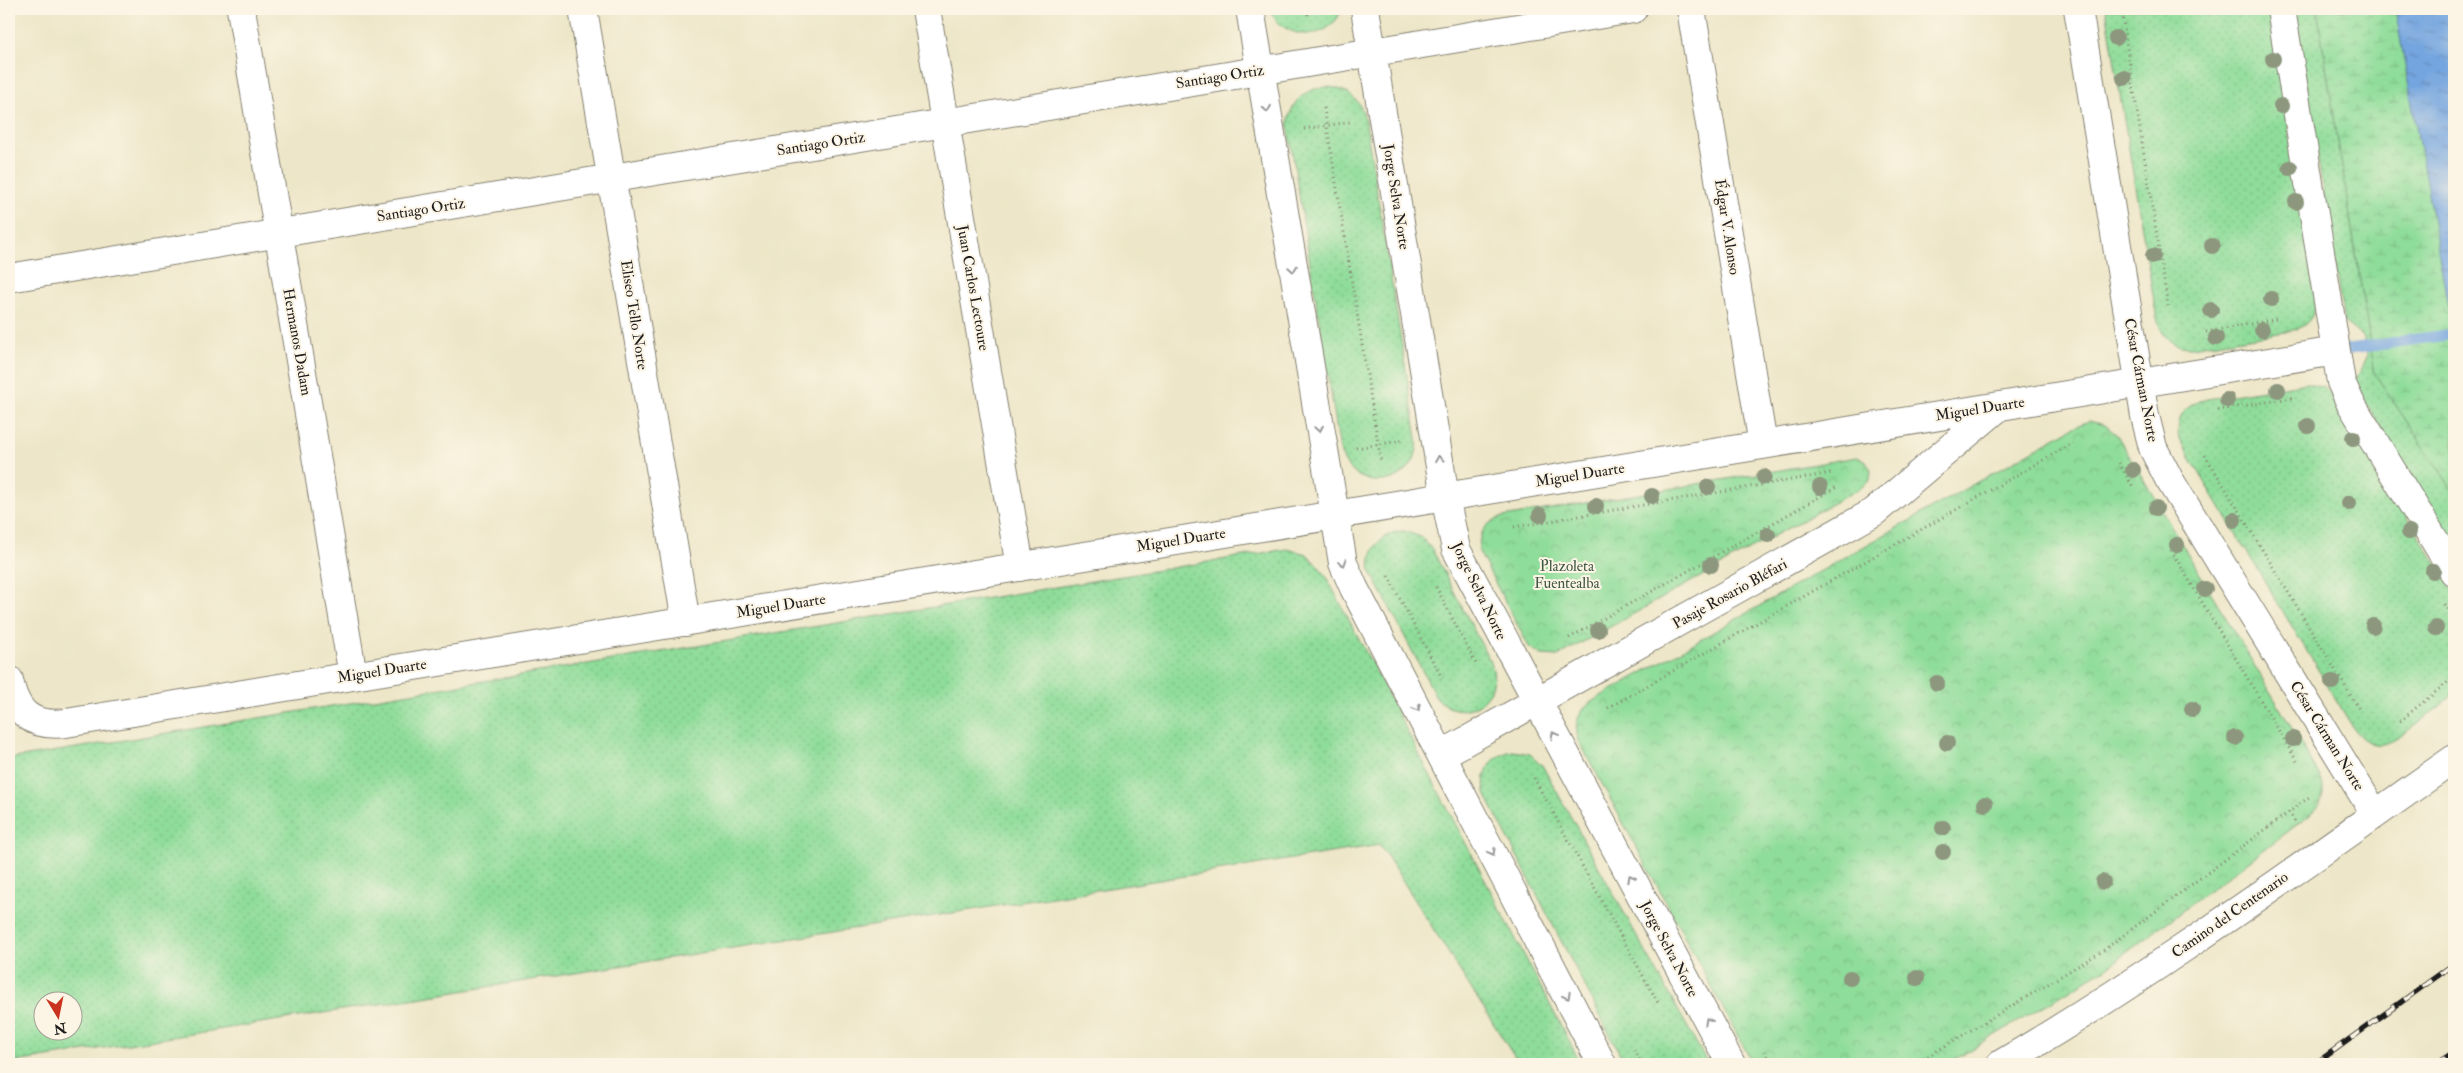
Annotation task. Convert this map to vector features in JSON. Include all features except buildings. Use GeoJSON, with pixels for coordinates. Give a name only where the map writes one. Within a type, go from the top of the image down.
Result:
{"type":"FeatureCollection","features":[{"type":"Feature","properties":{"kind":"street","name":"Hermanos Dadam"},"geometry":{"type":"LineString","coordinates":[[240,9],[353,676]]}},
{"type":"Feature","properties":{"kind":"street","name":"Eliseo Tello Norte"},"geometry":{"type":"LineString","coordinates":[[583,9],[686,622]]}},
{"type":"Feature","properties":{"kind":"street","name":"Juan Carlos Lectoure"},"geometry":{"type":"LineString","coordinates":[[926,9],[1020,566]]}},
{"type":"Feature","properties":{"kind":"street"},"geometry":{"type":"LineString","coordinates":[[1250,9],[1339,552],[1348,577],[1602,1064]]}},
{"type":"Feature","properties":{"kind":"street","name":"Jorge Selva Norte"},"geometry":{"type":"LineString","coordinates":[[1365,9],[1452,536],[1459,556],[1731,1064]]}},
{"type":"Feature","properties":{"kind":"street","name":"Santiago Ortiz"},"geometry":{"type":"LineString","coordinates":[[9,278],[1633,9]]}},
{"type":"Feature","properties":{"kind":"street","name":"Édgar V. Alonso"},"geometry":{"type":"LineString","coordinates":[[1691,9],[1763,445]]}},
{"type":"Feature","properties":{"kind":"street","name":"César Cárman Norte"},"geometry":{"type":"LineString","coordinates":[[2078,9],[2150,438],[2164,469],[2375,814]]}},
{"type":"Feature","properties":{"kind":"street"},"geometry":{"type":"LineString","coordinates":[[2281,9],[2342,382],[2350,402],[2454,572]]}},
{"type":"Feature","properties":{"kind":"street","name":"Miguel Duarte"},"geometry":{"type":"LineString","coordinates":[[9,680],[14,699],[26,716],[46,724],[66,723],[2336,351]]}},
{"type":"Feature","properties":{"kind":"street","name":"Pasaje Rosario Bléfari"},"geometry":{"type":"LineString","coordinates":[[1442,755],[1874,512],[2000,406]]}},
{"type":"Feature","properties":{"kind":"street","name":"Camino del Centenario"},"geometry":{"type":"LineString","coordinates":[[2000,1064],[2138,979],[2454,759]]}},
{"type":"Feature","properties":{"kind":"path"},"geometry":{"type":"LineString","coordinates":[[1308,9],[1308,15]]}},
{"type":"Feature","properties":{"kind":"path"},"geometry":{"type":"LineString","coordinates":[[2121,9],[2168,306]]}},
{"type":"Feature","properties":{"kind":"path"},"geometry":{"type":"LineString","coordinates":[[1324,108],[1381,462]]}},
{"type":"Feature","properties":{"kind":"path"},"geometry":{"type":"LineString","coordinates":[[1298,130],[1356,121]]}},
{"type":"Feature","properties":{"kind":"path"},"geometry":{"type":"LineString","coordinates":[[2206,332],[2278,319]]}},
{"type":"Feature","properties":{"kind":"path"},"geometry":{"type":"LineString","coordinates":[[2217,410],[2292,398]]}},
{"type":"Feature","properties":{"kind":"path"},"geometry":{"type":"LineString","coordinates":[[1350,448],[1407,439]]}},
{"type":"Feature","properties":{"kind":"path"},"geometry":{"type":"LineString","coordinates":[[1608,708],[2073,443]]}},
{"type":"Feature","properties":{"kind":"path"},"geometry":{"type":"LineString","coordinates":[[2205,455],[2359,709]]}},
{"type":"Feature","properties":{"kind":"path"},"geometry":{"type":"LineString","coordinates":[[2119,464],[2134,489]]}},
{"type":"Feature","properties":{"kind":"path"},"geometry":{"type":"LineString","coordinates":[[1514,527],[1832,473]]}},
{"type":"Feature","properties":{"kind":"path"},"geometry":{"type":"LineString","coordinates":[[1569,638],[1837,487]]}},
{"type":"Feature","properties":{"kind":"path"},"geometry":{"type":"LineString","coordinates":[[2170,549],[2298,763]]}},
{"type":"Feature","properties":{"kind":"path"},"geometry":{"type":"LineString","coordinates":[[1388,576],[1443,680]]}},
{"type":"Feature","properties":{"kind":"path"},"geometry":{"type":"LineString","coordinates":[[1435,586],[1476,664]]}},
{"type":"Feature","properties":{"kind":"path"},"geometry":{"type":"LineString","coordinates":[[2400,721],[2454,676]]}},
{"type":"Feature","properties":{"kind":"path"},"geometry":{"type":"LineString","coordinates":[[1534,778],[1658,1004]]}},
{"type":"Feature","properties":{"kind":"path"},"geometry":{"type":"LineString","coordinates":[[1915,1064],[2101,952],[2312,795]]}},
{"type":"Feature","properties":{"kind":"path"},"geometry":{"type":"LineString","coordinates":[[2289,812],[2298,825]]}},
{"type":"Feature","properties":{"kind":"green space"},"geometry":{"type":"Polygon","coordinates":[[[1269,9],[1342,9],[1336,20],[1327,28],[1317,33],[1306,34],[1284,27],[1276,20],[1269,9]]]}},
{"type":"Feature","properties":{"kind":"green space"},"geometry":{"type":"Polygon","coordinates":[[[2106,9],[2270,9],[2316,303],[2311,317],[2301,327],[2291,331],[2192,347],[2176,344],[2165,336],[2159,324],[2155,308],[2106,9]]]}},
{"type":"Feature","properties":{"kind":"green space"},"geometry":{"type":"Polygon","coordinates":[[[2294,9],[2317,9],[2375,374],[2454,492],[2454,548],[2354,383],[2367,356],[2364,338],[2344,322],[2294,9]]]}},
{"type":"Feature","properties":{"kind":"green space"},"geometry":{"type":"Polygon","coordinates":[[[2317,9],[2454,9],[2454,492],[2375,374],[2317,9]]]}},
{"type":"Feature","properties":{"kind":"green space"},"geometry":{"type":"Polygon","coordinates":[[[1329,87],[1342,90],[1353,97],[1357,101],[1365,119],[1417,438],[1416,455],[1409,467],[1398,476],[1385,481],[1371,481],[1358,476],[1347,466],[1340,450],[1288,126],[1291,110],[1300,98],[1313,90],[1329,87]]]}},
{"type":"Feature","properties":{"kind":"green space"},"geometry":{"type":"Polygon","coordinates":[[[2308,383],[2324,387],[2335,399],[2454,593],[2454,694],[2402,735],[2386,743],[2371,743],[2363,739],[2355,731],[2179,439],[2178,431],[2181,418],[2193,404],[2207,399],[2308,383]]]}},
{"type":"Feature","properties":{"kind":"green space"},"geometry":{"type":"Polygon","coordinates":[[[2089,421],[2105,425],[2117,435],[2318,772],[2323,784],[2321,801],[2310,815],[2102,971],[1947,1064],[1753,1064],[1579,741],[1577,726],[1580,714],[1589,704],[1601,696],[2074,427],[2089,421]]]}},
{"type":"Feature","properties":{"kind":"green space","name":"Plazoleta Fuentealba"},"geometry":{"type":"Polygon","coordinates":[[[1857,457],[1866,461],[1871,470],[1870,480],[1862,487],[1558,656],[1542,655],[1529,647],[1479,552],[1481,534],[1492,522],[1503,517],[1857,457]]]}},
{"type":"Feature","properties":{"kind":"green space"},"geometry":{"type":"Polygon","coordinates":[[[1404,531],[1421,537],[1432,549],[1491,663],[1494,676],[1492,688],[1478,705],[1468,709],[1446,706],[1436,697],[1371,572],[1371,556],[1377,544],[1389,535],[1404,531]]]}},
{"type":"Feature","properties":{"kind":"green space"},"geometry":{"type":"Polygon","coordinates":[[[1287,549],[1307,554],[1325,574],[1581,1064],[1519,1064],[1380,845],[9,1063],[9,759],[1287,549]]]}},
{"type":"Feature","properties":{"kind":"green space"},"geometry":{"type":"Polygon","coordinates":[[[1513,751],[1530,754],[1542,765],[1708,1064],[1625,1064],[1486,796],[1484,780],[1489,767],[1498,757],[1513,751]]]}},
{"type":"Feature","properties":{"kind":"water"},"geometry":{"type":"Polygon","coordinates":[[[2395,9],[2454,9],[2454,341],[2453,334],[2395,9]]]}},
{"type":"Feature","properties":{"kind":"waterway"},"geometry":{"type":"LineString","coordinates":[[2336,351],[2453,334]]}},
{"type":"Feature","properties":{"kind":"railway"},"geometry":{"type":"LineString","coordinates":[[2315,1064],[2454,964]]}},
{"type":"Feature","properties":{"kind":"railway"},"geometry":{"type":"LineString","coordinates":[[2436,1064],[2454,1052]]}}]}
